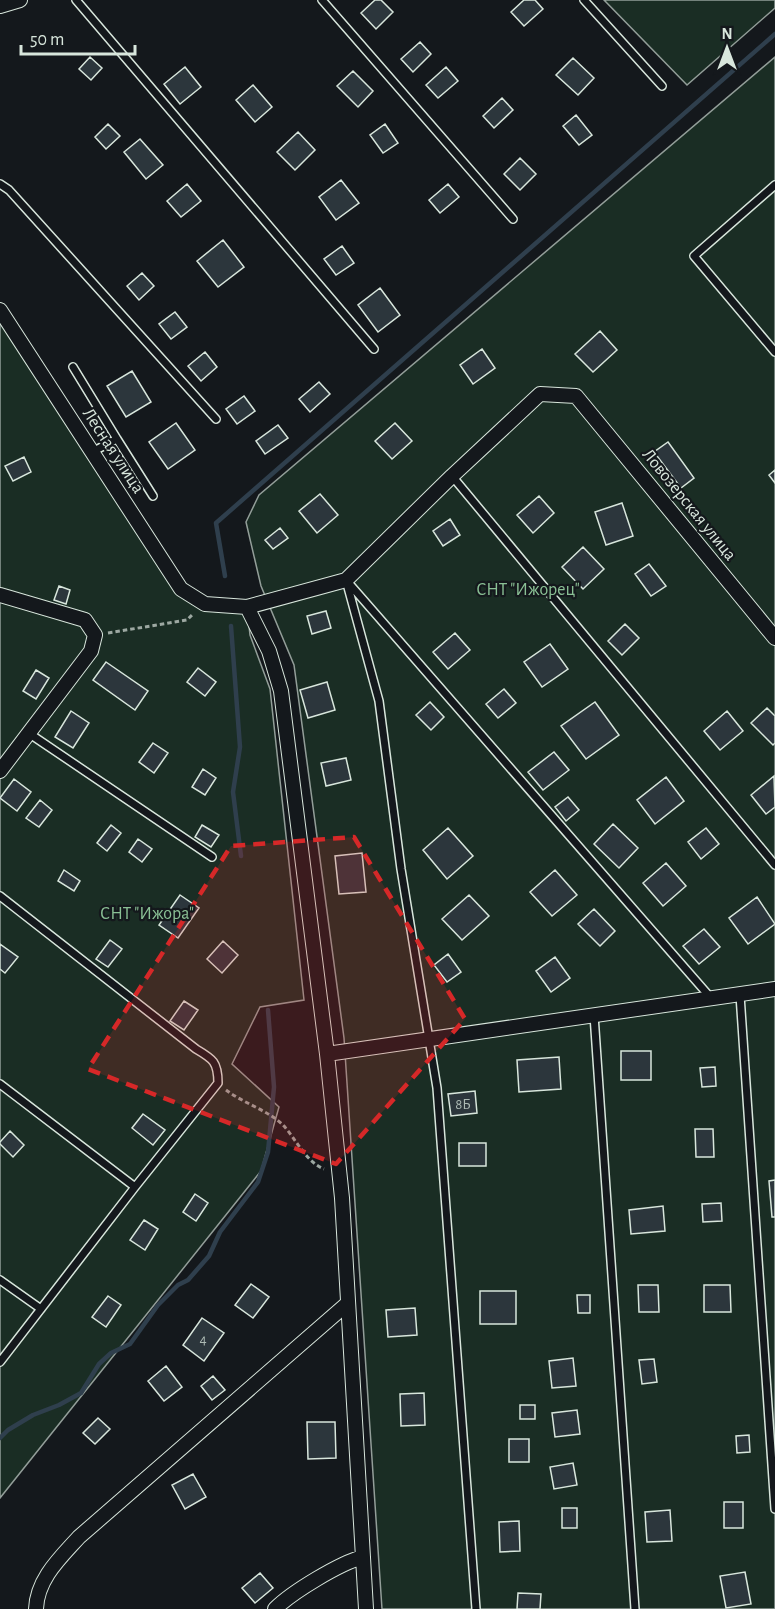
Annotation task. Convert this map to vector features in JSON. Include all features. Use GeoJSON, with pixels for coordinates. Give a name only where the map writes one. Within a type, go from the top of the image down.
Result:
{"type":"FeatureCollection","features":[{"type":"Feature","properties":{"kind":"street"},"geometry":{"type":"LineString","coordinates":[[0,6],[20,0]]}},
{"type":"Feature","properties":{"kind":"street","name":"Лесная улица"},"geometry":{"type":"LineString","coordinates":[[0,310],[181,589],[205,604]]}},
{"type":"Feature","properties":{"kind":"street","name":"Ловозерская улица"},"geometry":{"type":"LineString","coordinates":[[452,476],[540,394],[576,396],[775,638]]}},
{"type":"Feature","properties":{"kind":"street"},"geometry":{"type":"LineString","coordinates":[[205,604],[247,607],[346,580],[452,476]]}},
{"type":"Feature","properties":{"kind":"street"},"geometry":{"type":"LineString","coordinates":[[0,595],[85,620],[95,635],[91,651],[0,771]]}},
{"type":"Feature","properties":{"kind":"street"},"geometry":{"type":"LineString","coordinates":[[247,607],[269,651],[282,692],[327,1054],[340,1173],[366,1609]]}},
{"type":"Feature","properties":{"kind":"street"},"geometry":{"type":"LineString","coordinates":[[327,1054],[775,989]]}},
{"type":"Feature","properties":{"kind":"street"},"geometry":{"type":"LineString","coordinates":[[36,1609],[36,1596],[45,1577],[79,1537],[348,1304]]}},
{"type":"Feature","properties":{"kind":"street"},"geometry":{"type":"LineString","coordinates":[[275,1609],[295,1593],[342,1565],[363,1557]]}},
{"type":"Feature","properties":{"kind":"lane"},"geometry":{"type":"LineString","coordinates":[[76,0],[374,348]]}},
{"type":"Feature","properties":{"kind":"lane"},"geometry":{"type":"LineString","coordinates":[[322,0],[513,219]]}},
{"type":"Feature","properties":{"kind":"lane"},"geometry":{"type":"LineString","coordinates":[[584,0],[662,86]]}},
{"type":"Feature","properties":{"kind":"lane"},"geometry":{"type":"LineString","coordinates":[[0,184],[9,190],[216,418]]}},
{"type":"Feature","properties":{"kind":"lane"},"geometry":{"type":"LineString","coordinates":[[775,185],[694,256],[775,352]]}},
{"type":"Feature","properties":{"kind":"lane"},"geometry":{"type":"LineString","coordinates":[[73,367],[153,496]]}},
{"type":"Feature","properties":{"kind":"lane"},"geometry":{"type":"LineString","coordinates":[[92,452],[117,440]]}},
{"type":"Feature","properties":{"kind":"lane"},"geometry":{"type":"LineString","coordinates":[[452,476],[775,865]]}},
{"type":"Feature","properties":{"kind":"lane"},"geometry":{"type":"LineString","coordinates":[[346,580],[712,999]]}},
{"type":"Feature","properties":{"kind":"lane"},"geometry":{"type":"LineString","coordinates":[[346,580],[379,701],[401,869],[436,1088],[476,1609]]}},
{"type":"Feature","properties":{"kind":"lane"},"geometry":{"type":"LineString","coordinates":[[30,734],[212,857]]}},
{"type":"Feature","properties":{"kind":"lane"},"geometry":{"type":"LineString","coordinates":[[0,896],[195,1049],[213,1059],[218,1071],[218,1083],[0,1362]]}},
{"type":"Feature","properties":{"kind":"lane"},"geometry":{"type":"LineString","coordinates":[[740,994],[775,1509]]}},
{"type":"Feature","properties":{"kind":"lane"},"geometry":{"type":"LineString","coordinates":[[594,1016],[635,1609]]}},
{"type":"Feature","properties":{"kind":"lane"},"geometry":{"type":"LineString","coordinates":[[0,1084],[135,1187]]}},
{"type":"Feature","properties":{"kind":"lane"},"geometry":{"type":"LineString","coordinates":[[0,1280],[41,1309]]}},
{"type":"Feature","properties":{"kind":"path"},"geometry":{"type":"LineString","coordinates":[[95,635],[187,620],[205,604]]}},
{"type":"Feature","properties":{"kind":"path"},"geometry":{"type":"LineString","coordinates":[[218,1083],[237,1098],[280,1122],[310,1160],[321,1168],[340,1173]]}},
{"type":"Feature","properties":{"kind":"highlighted area"},"geometry":{"type":"Polygon","coordinates":[[[354,837],[465,1019],[336,1164],[88,1069],[231,846],[354,837]]]}},
{"type":"Feature","properties":{"kind":"green space"},"geometry":{"type":"Polygon","coordinates":[[[604,0],[775,0],[775,8],[687,85],[604,0]]]}},
{"type":"Feature","properties":{"kind":"green space","name":"СНТ \"Ижорец\""},"geometry":{"type":"Polygon","coordinates":[[[775,57],[775,1609],[382,1609],[344,1038],[294,665],[261,586],[246,522],[259,495],[775,57]]]}},
{"type":"Feature","properties":{"kind":"green space","name":"СНТ \"Ижора\""},"geometry":{"type":"Polygon","coordinates":[[[0,310],[181,589],[205,604],[247,607],[250,635],[270,689],[304,1000],[260,1007],[232,1064],[279,1107],[261,1171],[0,1498],[0,310]]]}},
{"type":"Feature","properties":{"kind":"building"},"geometry":{"type":"Polygon","coordinates":[[[375,0],[381,0],[393,12],[376,29],[361,13],[375,0]]]}},
{"type":"Feature","properties":{"kind":"building"},"geometry":{"type":"Polygon","coordinates":[[[524,0],[535,0],[543,9],[524,26],[511,12],[524,0]]]}},
{"type":"Feature","properties":{"kind":"building"},"geometry":{"type":"Polygon","coordinates":[[[420,42],[431,54],[413,72],[401,59],[420,42]]]}},
{"type":"Feature","properties":{"kind":"building"},"geometry":{"type":"Polygon","coordinates":[[[90,57],[102,68],[91,80],[79,69],[90,57]]]}},
{"type":"Feature","properties":{"kind":"building"},"geometry":{"type":"Polygon","coordinates":[[[573,58],[594,78],[578,95],[556,75],[573,58]]]}},
{"type":"Feature","properties":{"kind":"building"},"geometry":{"type":"Polygon","coordinates":[[[185,67],[201,87],[180,104],[164,84],[185,67]]]}},
{"type":"Feature","properties":{"kind":"building"},"geometry":{"type":"Polygon","coordinates":[[[446,67],[458,81],[438,98],[426,85],[446,67]]]}},
{"type":"Feature","properties":{"kind":"building"},"geometry":{"type":"Polygon","coordinates":[[[353,71],[373,91],[358,107],[337,86],[353,71]]]}},
{"type":"Feature","properties":{"kind":"building"},"geometry":{"type":"Polygon","coordinates":[[[253,85],[272,107],[255,122],[236,100],[253,85]]]}},
{"type":"Feature","properties":{"kind":"building"},"geometry":{"type":"Polygon","coordinates":[[[502,98],[513,110],[494,128],[483,116],[502,98]]]}},
{"type":"Feature","properties":{"kind":"building"},"geometry":{"type":"Polygon","coordinates":[[[576,115],[592,135],[579,145],[563,126],[576,115]]]}},
{"type":"Feature","properties":{"kind":"building"},"geometry":{"type":"Polygon","coordinates":[[[108,124],[120,136],[106,149],[95,137],[108,124]]]}},
{"type":"Feature","properties":{"kind":"building"},"geometry":{"type":"Polygon","coordinates":[[[385,124],[398,143],[383,153],[370,135],[385,124]]]}},
{"type":"Feature","properties":{"kind":"building"},"geometry":{"type":"Polygon","coordinates":[[[298,132],[315,150],[295,170],[277,152],[298,132]]]}},
{"type":"Feature","properties":{"kind":"building"},"geometry":{"type":"Polygon","coordinates":[[[140,139],[163,165],[146,179],[124,152],[140,139]]]}},
{"type":"Feature","properties":{"kind":"building"},"geometry":{"type":"Polygon","coordinates":[[[520,158],[536,174],[520,190],[504,174],[520,158]]]}},
{"type":"Feature","properties":{"kind":"building"},"geometry":{"type":"Polygon","coordinates":[[[341,180],[359,203],[336,220],[319,197],[341,180]]]}},
{"type":"Feature","properties":{"kind":"building"},"geometry":{"type":"Polygon","coordinates":[[[187,184],[201,201],[181,217],[167,201],[187,184]]]}},
{"type":"Feature","properties":{"kind":"building"},"geometry":{"type":"Polygon","coordinates":[[[448,184],[459,197],[440,213],[429,200],[448,184]]]}},
{"type":"Feature","properties":{"kind":"building"},"geometry":{"type":"Polygon","coordinates":[[[223,240],[244,267],[218,287],[197,261],[223,240]]]}},
{"type":"Feature","properties":{"kind":"building"},"geometry":{"type":"Polygon","coordinates":[[[342,246],[354,263],[336,275],[324,259],[342,246]]]}},
{"type":"Feature","properties":{"kind":"building"},"geometry":{"type":"Polygon","coordinates":[[[142,273],[154,286],[139,300],[127,286],[142,273]]]}},
{"type":"Feature","properties":{"kind":"building"},"geometry":{"type":"Polygon","coordinates":[[[380,288],[400,315],[378,332],[358,305],[380,288]]]}},
{"type":"Feature","properties":{"kind":"building"},"geometry":{"type":"Polygon","coordinates":[[[175,312],[187,327],[171,339],[159,324],[175,312]]]}},
{"type":"Feature","properties":{"kind":"building"},"geometry":{"type":"Polygon","coordinates":[[[600,331],[617,350],[593,372],[575,354],[600,331]]]}},
{"type":"Feature","properties":{"kind":"building"},"geometry":{"type":"Polygon","coordinates":[[[482,349],[495,368],[473,384],[460,365],[482,349]]]}},
{"type":"Feature","properties":{"kind":"building"},"geometry":{"type":"Polygon","coordinates":[[[205,352],[217,367],[201,381],[188,366],[205,352]]]}},
{"type":"Feature","properties":{"kind":"building"},"geometry":{"type":"Polygon","coordinates":[[[132,371],[151,402],[126,417],[107,386],[132,371]]]}},
{"type":"Feature","properties":{"kind":"building"},"geometry":{"type":"Polygon","coordinates":[[[319,382],[330,394],[310,412],[299,399],[319,382]]]}},
{"type":"Feature","properties":{"kind":"building"},"geometry":{"type":"Polygon","coordinates":[[[244,396],[255,411],[237,424],[226,409],[244,396]]]}},
{"type":"Feature","properties":{"kind":"building"},"geometry":{"type":"Polygon","coordinates":[[[176,423],[195,450],[168,469],[149,442],[176,423]]]}},
{"type":"Feature","properties":{"kind":"building"},"geometry":{"type":"Polygon","coordinates":[[[395,423],[412,441],[392,459],[375,441],[395,423]]]}},
{"type":"Feature","properties":{"kind":"building"},"geometry":{"type":"Polygon","coordinates":[[[278,425],[288,438],[265,454],[256,441],[278,425]]]}},
{"type":"Feature","properties":{"kind":"building"},"geometry":{"type":"Polygon","coordinates":[[[668,442],[694,478],[681,488],[654,452],[668,442]]]}},
{"type":"Feature","properties":{"kind":"building"},"geometry":{"type":"Polygon","coordinates":[[[24,457],[31,472],[13,481],[5,466],[24,457]]]}},
{"type":"Feature","properties":{"kind":"building"},"geometry":{"type":"Polygon","coordinates":[[[775,470],[775,483],[769,475],[775,470]]]}},
{"type":"Feature","properties":{"kind":"building"},"geometry":{"type":"Polygon","coordinates":[[[320,494],[338,515],[317,533],[299,511],[320,494]]]}},
{"type":"Feature","properties":{"kind":"building"},"geometry":{"type":"Polygon","coordinates":[[[539,496],[554,513],[533,533],[517,515],[539,496]]]}},
{"type":"Feature","properties":{"kind":"building"},"geometry":{"type":"Polygon","coordinates":[[[622,503],[633,536],[606,545],[595,512],[622,503]]]}},
{"type":"Feature","properties":{"kind":"building"},"geometry":{"type":"Polygon","coordinates":[[[450,519],[460,535],[443,546],[433,531],[450,519]]]}},
{"type":"Feature","properties":{"kind":"building"},"geometry":{"type":"Polygon","coordinates":[[[280,528],[288,538],[273,549],[265,540],[280,528]]]}},
{"type":"Feature","properties":{"kind":"building"},"geometry":{"type":"Polygon","coordinates":[[[583,547],[604,569],[583,589],[562,567],[583,547]]]}},
{"type":"Feature","properties":{"kind":"building"},"geometry":{"type":"Polygon","coordinates":[[[649,564],[666,586],[651,596],[635,574],[649,564]]]}},
{"type":"Feature","properties":{"kind":"building"},"geometry":{"type":"Polygon","coordinates":[[[59,586],[70,590],[66,604],[54,600],[59,586]]]}},
{"type":"Feature","properties":{"kind":"building"},"geometry":{"type":"Polygon","coordinates":[[[326,611],[331,628],[312,634],[307,616],[326,611]]]}},
{"type":"Feature","properties":{"kind":"building"},"geometry":{"type":"Polygon","coordinates":[[[625,624],[639,638],[622,655],[608,641],[625,624]]]}},
{"type":"Feature","properties":{"kind":"building"},"geometry":{"type":"Polygon","coordinates":[[[455,633],[470,650],[448,669],[433,652],[455,633]]]}},
{"type":"Feature","properties":{"kind":"building"},"geometry":{"type":"Polygon","coordinates":[[[550,644],[568,669],[542,687],[524,662],[550,644]]]}},
{"type":"Feature","properties":{"kind":"building"},"geometry":{"type":"Polygon","coordinates":[[[106,662],[148,691],[135,710],[93,680],[106,662]]]}},
{"type":"Feature","properties":{"kind":"building"},"geometry":{"type":"Polygon","coordinates":[[[198,668],[216,682],[205,696],[187,682],[198,668]]]}},
{"type":"Feature","properties":{"kind":"building"},"geometry":{"type":"Polygon","coordinates":[[[36,670],[49,678],[36,699],[23,691],[36,670]]]}},
{"type":"Feature","properties":{"kind":"building"},"geometry":{"type":"Polygon","coordinates":[[[327,682],[335,710],[308,718],[300,690],[327,682]]]}},
{"type":"Feature","properties":{"kind":"building"},"geometry":{"type":"Polygon","coordinates":[[[504,689],[516,703],[498,718],[486,704],[504,689]]]}},
{"type":"Feature","properties":{"kind":"building"},"geometry":{"type":"Polygon","coordinates":[[[430,702],[444,717],[431,730],[416,715],[430,702]]]}},
{"type":"Feature","properties":{"kind":"building"},"geometry":{"type":"Polygon","coordinates":[[[595,702],[619,735],[586,759],[561,726],[595,702]]]}},
{"type":"Feature","properties":{"kind":"building"},"geometry":{"type":"Polygon","coordinates":[[[767,708],[775,716],[775,743],[773,745],[751,723],[767,708]]]}},
{"type":"Feature","properties":{"kind":"building"},"geometry":{"type":"Polygon","coordinates":[[[71,711],[89,723],[73,748],[55,737],[71,711]]]}},
{"type":"Feature","properties":{"kind":"building"},"geometry":{"type":"Polygon","coordinates":[[[727,711],[743,731],[720,750],[704,731],[727,711]]]}},
{"type":"Feature","properties":{"kind":"building"},"geometry":{"type":"Polygon","coordinates":[[[153,743],[168,753],[154,773],[139,762],[153,743]]]}},
{"type":"Feature","properties":{"kind":"building"},"geometry":{"type":"Polygon","coordinates":[[[554,752],[569,770],[543,790],[528,772],[554,752]]]}},
{"type":"Feature","properties":{"kind":"building"},"geometry":{"type":"Polygon","coordinates":[[[346,758],[351,780],[326,786],[321,763],[346,758]]]}},
{"type":"Feature","properties":{"kind":"building"},"geometry":{"type":"Polygon","coordinates":[[[203,769],[216,778],[205,795],[192,787],[203,769]]]}},
{"type":"Feature","properties":{"kind":"building"},"geometry":{"type":"Polygon","coordinates":[[[774,776],[775,807],[766,814],[751,795],[774,776]]]}},
{"type":"Feature","properties":{"kind":"building"},"geometry":{"type":"Polygon","coordinates":[[[666,777],[684,801],[655,824],[637,800],[666,777]]]}},
{"type":"Feature","properties":{"kind":"building"},"geometry":{"type":"Polygon","coordinates":[[[14,779],[31,792],[17,811],[0,798],[14,779]]]}},
{"type":"Feature","properties":{"kind":"building"},"geometry":{"type":"Polygon","coordinates":[[[568,797],[579,810],[566,821],[555,807],[568,797]]]}},
{"type":"Feature","properties":{"kind":"building"},"geometry":{"type":"Polygon","coordinates":[[[40,800],[52,810],[39,827],[26,818],[40,800]]]}},
{"type":"Feature","properties":{"kind":"building"},"geometry":{"type":"Polygon","coordinates":[[[613,824],[638,848],[619,868],[594,844],[613,824]]]}},
{"type":"Feature","properties":{"kind":"building"},"geometry":{"type":"Polygon","coordinates":[[[111,825],[121,833],[107,851],[97,843],[111,825]]]}},
{"type":"Feature","properties":{"kind":"building"},"geometry":{"type":"Polygon","coordinates":[[[202,825],[219,835],[211,847],[195,837],[202,825]]]}},
{"type":"Feature","properties":{"kind":"building"},"geometry":{"type":"Polygon","coordinates":[[[448,828],[473,856],[447,879],[423,850],[448,828]]]}},
{"type":"Feature","properties":{"kind":"building"},"geometry":{"type":"Polygon","coordinates":[[[706,828],[719,844],[701,859],[688,842],[706,828]]]}},
{"type":"Feature","properties":{"kind":"building"},"geometry":{"type":"Polygon","coordinates":[[[138,839],[152,849],[142,862],[129,852],[138,839]]]}},
{"type":"Feature","properties":{"kind":"building"},"geometry":{"type":"Polygon","coordinates":[[[362,853],[366,892],[339,894],[335,856],[362,853]]]}},
{"type":"Feature","properties":{"kind":"building"},"geometry":{"type":"Polygon","coordinates":[[[666,863],[686,886],[663,906],[643,883],[666,863]]]}},
{"type":"Feature","properties":{"kind":"building"},"geometry":{"type":"Polygon","coordinates":[[[64,870],[80,881],[74,891],[58,881],[64,870]]]}},
{"type":"Feature","properties":{"kind":"building"},"geometry":{"type":"Polygon","coordinates":[[[555,870],[577,895],[552,916],[530,892],[555,870]]]}},
{"type":"Feature","properties":{"kind":"building"},"geometry":{"type":"Polygon","coordinates":[[[180,895],[199,908],[178,938],[159,925],[180,895]]]}},
{"type":"Feature","properties":{"kind":"building"},"geometry":{"type":"Polygon","coordinates":[[[469,895],[489,916],[462,940],[442,919],[469,895]]]}},
{"type":"Feature","properties":{"kind":"building"},"geometry":{"type":"Polygon","coordinates":[[[757,897],[775,924],[748,944],[729,918],[757,897]]]}},
{"type":"Feature","properties":{"kind":"building"},"geometry":{"type":"Polygon","coordinates":[[[594,909],[615,931],[600,946],[578,924],[594,909]]]}},
{"type":"Feature","properties":{"kind":"building"},"geometry":{"type":"Polygon","coordinates":[[[704,929],[720,947],[699,964],[683,946],[704,929]]]}},
{"type":"Feature","properties":{"kind":"building"},"geometry":{"type":"Polygon","coordinates":[[[110,940],[122,949],[108,967],[96,959],[110,940]]]}},
{"type":"Feature","properties":{"kind":"building"},"geometry":{"type":"Polygon","coordinates":[[[223,941],[238,955],[222,973],[207,959],[223,941]]]}},
{"type":"Feature","properties":{"kind":"building"},"geometry":{"type":"Polygon","coordinates":[[[0,944],[18,957],[5,973],[0,969],[0,944]]]}},
{"type":"Feature","properties":{"kind":"building"},"geometry":{"type":"Polygon","coordinates":[[[448,954],[461,972],[447,982],[434,965],[448,954]]]}},
{"type":"Feature","properties":{"kind":"building"},"geometry":{"type":"Polygon","coordinates":[[[555,957],[570,978],[551,992],[536,971],[555,957]]]}},
{"type":"Feature","properties":{"kind":"building"},"geometry":{"type":"Polygon","coordinates":[[[184,1001],[198,1010],[184,1030],[170,1021],[184,1001]]]}},
{"type":"Feature","properties":{"kind":"building"},"geometry":{"type":"Polygon","coordinates":[[[621,1051],[651,1051],[651,1080],[621,1080],[621,1051]]]}},
{"type":"Feature","properties":{"kind":"building"},"geometry":{"type":"Polygon","coordinates":[[[559,1057],[561,1089],[519,1092],[517,1060],[559,1057]]]}},
{"type":"Feature","properties":{"kind":"building"},"geometry":{"type":"Polygon","coordinates":[[[715,1067],[716,1086],[702,1087],[700,1068],[715,1067]]]}},
{"type":"Feature","properties":{"kind":"building"},"geometry":{"type":"Polygon","coordinates":[[[475,1091],[477,1113],[451,1116],[448,1094],[475,1091]]]}},
{"type":"Feature","properties":{"kind":"building"},"geometry":{"type":"Polygon","coordinates":[[[143,1114],[165,1130],[153,1145],[132,1128],[143,1114]]]}},
{"type":"Feature","properties":{"kind":"building"},"geometry":{"type":"Polygon","coordinates":[[[695,1129],[713,1129],[714,1157],[696,1157],[695,1129]]]}},
{"type":"Feature","properties":{"kind":"building"},"geometry":{"type":"Polygon","coordinates":[[[10,1131],[24,1145],[13,1157],[0,1144],[10,1131]]]}},
{"type":"Feature","properties":{"kind":"building"},"geometry":{"type":"Polygon","coordinates":[[[459,1143],[486,1143],[486,1166],[459,1166],[459,1143]]]}},
{"type":"Feature","properties":{"kind":"building"},"geometry":{"type":"Polygon","coordinates":[[[775,1180],[775,1217],[772,1217],[769,1181],[775,1180]]]}},
{"type":"Feature","properties":{"kind":"building"},"geometry":{"type":"Polygon","coordinates":[[[195,1194],[208,1203],[196,1221],[183,1212],[195,1194]]]}},
{"type":"Feature","properties":{"kind":"building"},"geometry":{"type":"Polygon","coordinates":[[[721,1203],[722,1221],[703,1222],[702,1204],[721,1203]]]}},
{"type":"Feature","properties":{"kind":"building"},"geometry":{"type":"Polygon","coordinates":[[[663,1206],[665,1231],[631,1234],[629,1210],[663,1206]]]}},
{"type":"Feature","properties":{"kind":"building"},"geometry":{"type":"Polygon","coordinates":[[[144,1220],[158,1229],[145,1250],[130,1240],[144,1220]]]}},
{"type":"Feature","properties":{"kind":"building"},"geometry":{"type":"Polygon","coordinates":[[[251,1284],[269,1297],[253,1318],[235,1305],[251,1284]]]}},
{"type":"Feature","properties":{"kind":"building"},"geometry":{"type":"Polygon","coordinates":[[[638,1285],[658,1285],[659,1312],[639,1312],[638,1285]]]}},
{"type":"Feature","properties":{"kind":"building"},"geometry":{"type":"Polygon","coordinates":[[[704,1285],[730,1285],[731,1312],[704,1312],[704,1285]]]}},
{"type":"Feature","properties":{"kind":"building"},"geometry":{"type":"Polygon","coordinates":[[[480,1291],[516,1291],[516,1324],[480,1324],[480,1291]]]}},
{"type":"Feature","properties":{"kind":"building"},"geometry":{"type":"Polygon","coordinates":[[[577,1295],[590,1295],[590,1313],[578,1313],[577,1295]]]}},
{"type":"Feature","properties":{"kind":"building"},"geometry":{"type":"Polygon","coordinates":[[[108,1296],[121,1305],[106,1327],[92,1317],[108,1296]]]}},
{"type":"Feature","properties":{"kind":"building"},"geometry":{"type":"Polygon","coordinates":[[[415,1308],[417,1335],[388,1337],[386,1310],[415,1308]]]}},
{"type":"Feature","properties":{"kind":"building"},"geometry":{"type":"Polygon","coordinates":[[[202,1318],[224,1333],[204,1361],[183,1345],[202,1318]]]}},
{"type":"Feature","properties":{"kind":"building"},"geometry":{"type":"Polygon","coordinates":[[[573,1358],[576,1386],[552,1388],[549,1361],[573,1358]]]}},
{"type":"Feature","properties":{"kind":"building"},"geometry":{"type":"Polygon","coordinates":[[[654,1359],[657,1382],[642,1384],[639,1360],[654,1359]]]}},
{"type":"Feature","properties":{"kind":"building"},"geometry":{"type":"Polygon","coordinates":[[[166,1366],[182,1387],[164,1401],[148,1381],[166,1366]]]}},
{"type":"Feature","properties":{"kind":"building"},"geometry":{"type":"Polygon","coordinates":[[[213,1376],[225,1390],[212,1400],[201,1386],[213,1376]]]}},
{"type":"Feature","properties":{"kind":"building"},"geometry":{"type":"Polygon","coordinates":[[[424,1393],[425,1425],[401,1426],[400,1394],[424,1393]]]}},
{"type":"Feature","properties":{"kind":"building"},"geometry":{"type":"Polygon","coordinates":[[[520,1405],[535,1405],[535,1419],[520,1419],[520,1405]]]}},
{"type":"Feature","properties":{"kind":"building"},"geometry":{"type":"Polygon","coordinates":[[[577,1410],[580,1434],[555,1437],[552,1413],[577,1410]]]}},
{"type":"Feature","properties":{"kind":"building"},"geometry":{"type":"Polygon","coordinates":[[[98,1418],[110,1429],[95,1444],[83,1433],[98,1418]]]}},
{"type":"Feature","properties":{"kind":"building"},"geometry":{"type":"Polygon","coordinates":[[[307,1422],[335,1422],[336,1458],[308,1459],[307,1422]]]}},
{"type":"Feature","properties":{"kind":"building"},"geometry":{"type":"Polygon","coordinates":[[[749,1435],[750,1452],[737,1453],[736,1436],[749,1435]]]}},
{"type":"Feature","properties":{"kind":"building"},"geometry":{"type":"Polygon","coordinates":[[[509,1439],[529,1439],[529,1462],[509,1462],[509,1439]]]}},
{"type":"Feature","properties":{"kind":"building"},"geometry":{"type":"Polygon","coordinates":[[[573,1463],[577,1485],[554,1489],[550,1467],[573,1463]]]}},
{"type":"Feature","properties":{"kind":"building"},"geometry":{"type":"Polygon","coordinates":[[[193,1474],[206,1497],[185,1509],[172,1485],[193,1474]]]}},
{"type":"Feature","properties":{"kind":"building"},"geometry":{"type":"Polygon","coordinates":[[[724,1502],[743,1502],[743,1528],[724,1528],[724,1502]]]}},
{"type":"Feature","properties":{"kind":"building"},"geometry":{"type":"Polygon","coordinates":[[[562,1508],[577,1508],[577,1528],[562,1528],[562,1508]]]}},
{"type":"Feature","properties":{"kind":"building"},"geometry":{"type":"Polygon","coordinates":[[[670,1510],[672,1541],[647,1542],[645,1512],[670,1510]]]}},
{"type":"Feature","properties":{"kind":"building"},"geometry":{"type":"Polygon","coordinates":[[[519,1521],[520,1551],[500,1552],[499,1522],[519,1521]]]}},
{"type":"Feature","properties":{"kind":"building"},"geometry":{"type":"Polygon","coordinates":[[[745,1572],[751,1604],[726,1608],[720,1576],[745,1572]]]}},
{"type":"Feature","properties":{"kind":"building"},"geometry":{"type":"Polygon","coordinates":[[[260,1573],[273,1588],[255,1603],[242,1588],[260,1573]]]}},
{"type":"Feature","properties":{"kind":"building"},"geometry":{"type":"Polygon","coordinates":[[[518,1593],[541,1594],[540,1609],[517,1609],[518,1593]]]}},
{"type":"Feature","properties":{"kind":"waterway"},"geometry":{"type":"LineString","coordinates":[[225,576],[216,523],[775,34]]}},
{"type":"Feature","properties":{"kind":"waterway"},"geometry":{"type":"LineString","coordinates":[[231,626],[240,747],[233,792],[241,856]]}},
{"type":"Feature","properties":{"kind":"waterway"},"geometry":{"type":"LineString","coordinates":[[0,1438],[8,1430],[33,1415],[81,1393],[99,1364],[111,1353],[130,1344],[158,1305],[178,1285],[188,1280],[209,1256],[220,1232],[258,1182],[268,1152],[274,1087],[268,1010]]}}]}
